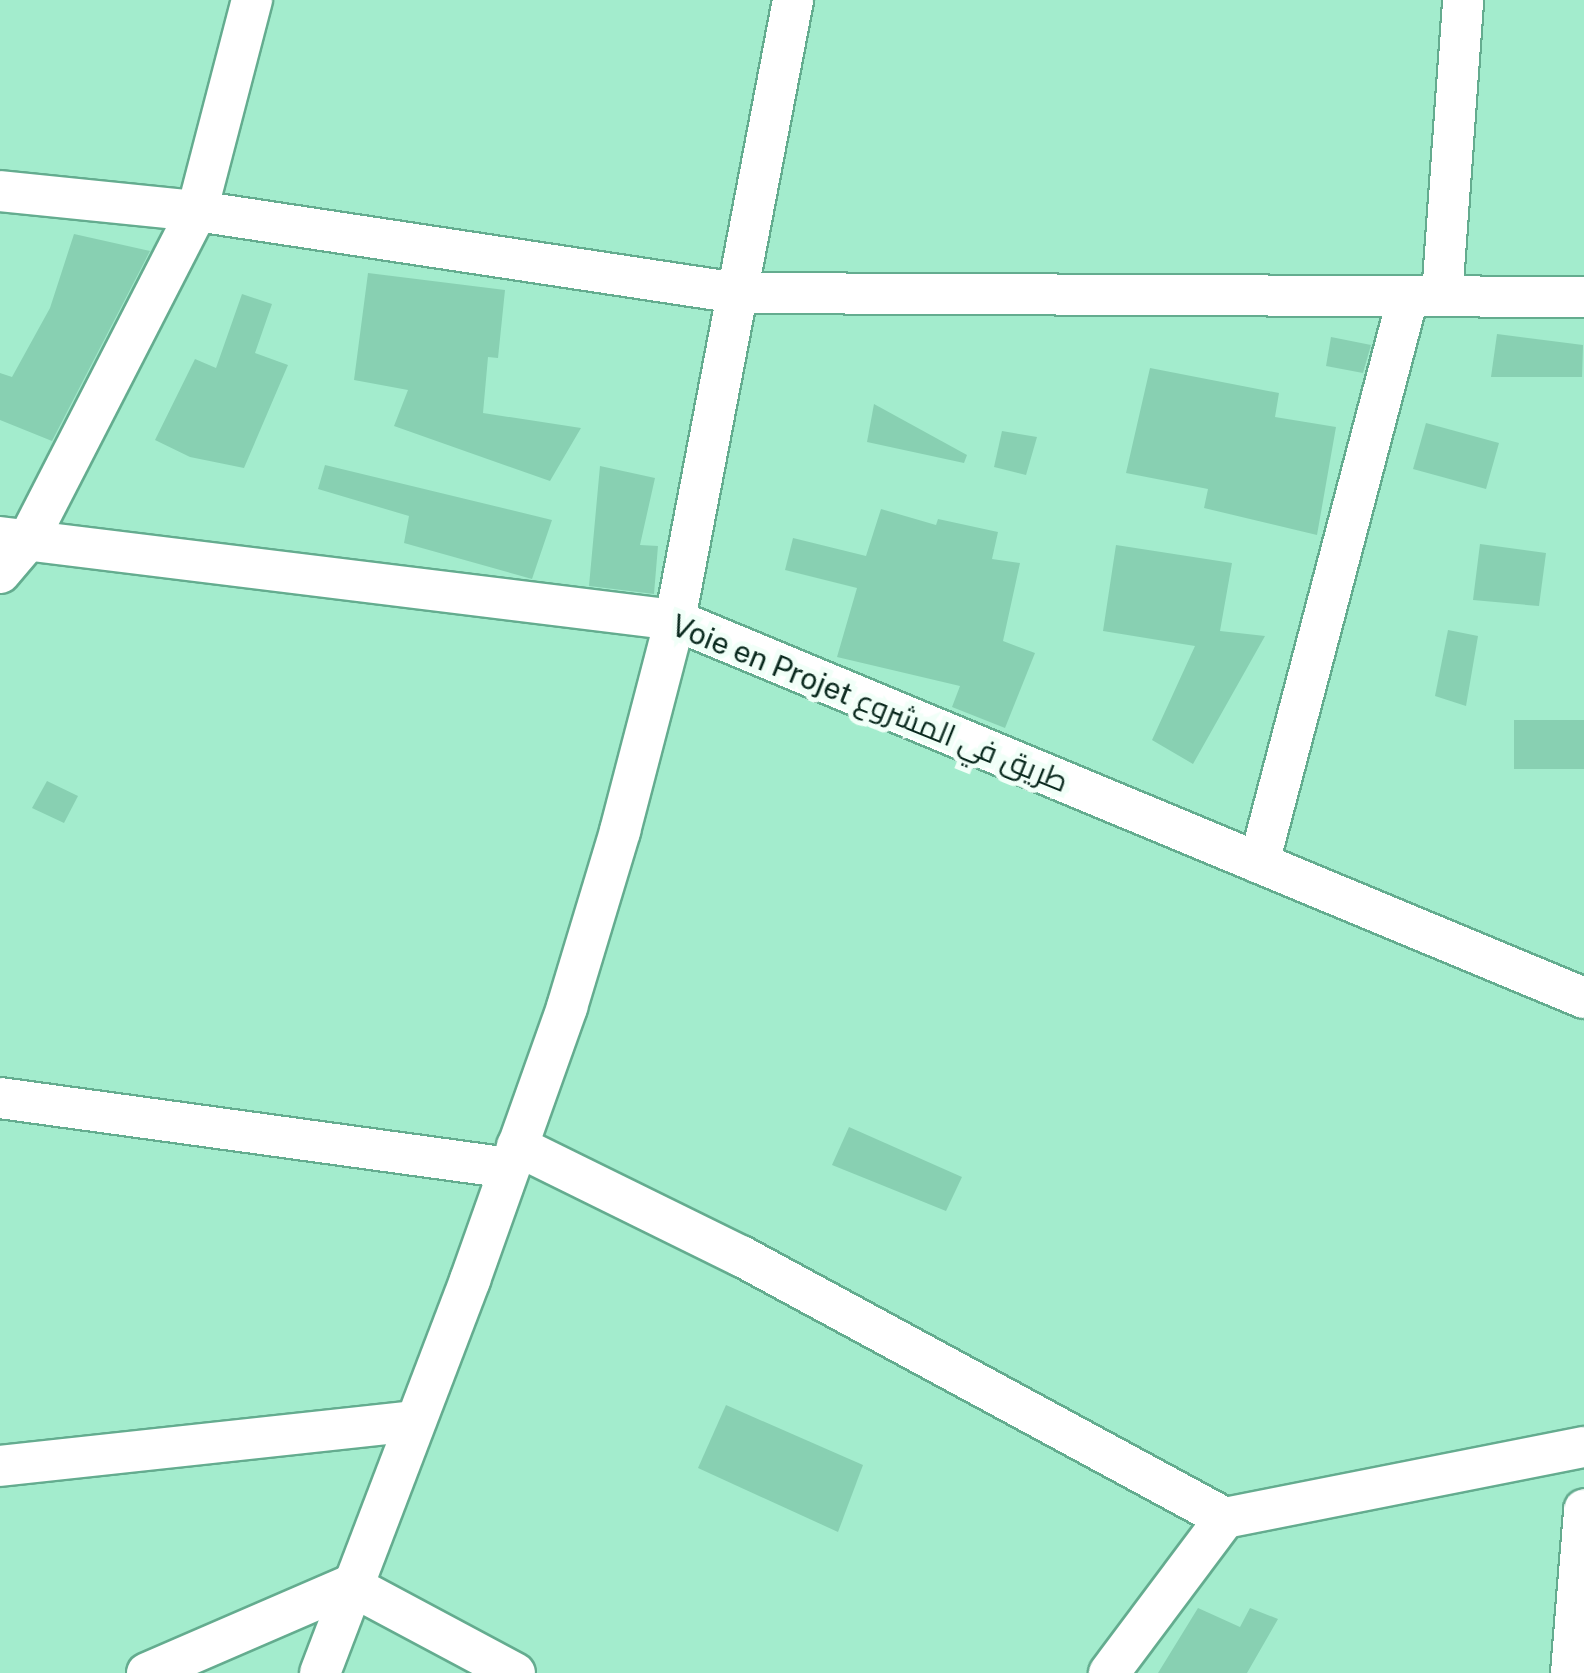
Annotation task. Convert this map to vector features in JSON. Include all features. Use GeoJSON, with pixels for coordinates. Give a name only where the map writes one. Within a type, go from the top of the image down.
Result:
{"type":"FeatureCollection","features":[{"type":"Feature","properties":{"kind":"street"},"geometry":{"type":"LineString","coordinates":[[0,573],[14,538],[196,211],[252,0]]}},
{"type":"Feature","properties":{"kind":"street"},"geometry":{"type":"LineString","coordinates":[[320,1673],[513,1157],[620,832],[674,620],[793,0]]}},
{"type":"Feature","properties":{"kind":"street"},"geometry":{"type":"LineString","coordinates":[[1259,863],[1425,297],[1463,0]]}},
{"type":"Feature","properties":{"kind":"street"},"geometry":{"type":"LineString","coordinates":[[0,191],[196,211],[736,293],[1584,297]]}},
{"type":"Feature","properties":{"kind":"street","name":"Voie en Projet طريق في المشروع"},"geometry":{"type":"LineString","coordinates":[[14,538],[674,620],[1584,998]]}},
{"type":"Feature","properties":{"kind":"street"},"geometry":{"type":"LineString","coordinates":[[0,1098],[513,1157],[741,1256],[1225,1518],[1584,1447]]}},
{"type":"Feature","properties":{"kind":"street"},"geometry":{"type":"LineString","coordinates":[[0,1466],[415,1421]]}},
{"type":"Feature","properties":{"kind":"street"},"geometry":{"type":"LineString","coordinates":[[1571,1673],[1584,1510]]}},
{"type":"Feature","properties":{"kind":"street"},"geometry":{"type":"LineString","coordinates":[[1109,1673],[1225,1518]]}},
{"type":"Feature","properties":{"kind":"street"},"geometry":{"type":"LineString","coordinates":[[148,1673],[350,1585]]}},
{"type":"Feature","properties":{"kind":"street"},"geometry":{"type":"LineString","coordinates":[[350,1585],[515,1673]]}},
{"type":"Feature","properties":{"kind":"building"},"geometry":{"type":"Polygon","coordinates":[[[74,234],[150,251],[52,441],[0,420],[0,373],[12,377],[50,308],[74,234]]]}},
{"type":"Feature","properties":{"kind":"building"},"geometry":{"type":"Polygon","coordinates":[[[368,273],[505,290],[498,358],[488,357],[483,413],[581,428],[550,481],[394,426],[408,390],[354,380],[368,273]]]}},
{"type":"Feature","properties":{"kind":"building"},"geometry":{"type":"Polygon","coordinates":[[[242,294],[272,304],[255,353],[288,365],[244,468],[190,457],[155,440],[195,359],[216,368],[242,294]]]}},
{"type":"Feature","properties":{"kind":"building"},"geometry":{"type":"Polygon","coordinates":[[[1497,334],[1583,345],[1582,377],[1491,377],[1497,334]]]}},
{"type":"Feature","properties":{"kind":"building"},"geometry":{"type":"Polygon","coordinates":[[[1331,337],[1371,345],[1363,373],[1326,366],[1331,337]]]}},
{"type":"Feature","properties":{"kind":"building"},"geometry":{"type":"Polygon","coordinates":[[[1150,368],[1279,393],[1275,417],[1336,427],[1317,535],[1204,508],[1208,489],[1126,473],[1150,368]]]}},
{"type":"Feature","properties":{"kind":"building"},"geometry":{"type":"Polygon","coordinates":[[[874,404],[967,455],[964,463],[867,442],[874,404]]]}},
{"type":"Feature","properties":{"kind":"building"},"geometry":{"type":"Polygon","coordinates":[[[1426,423],[1499,443],[1486,489],[1413,469],[1426,423]]]}},
{"type":"Feature","properties":{"kind":"building"},"geometry":{"type":"Polygon","coordinates":[[[1002,431],[1037,437],[1026,475],[994,467],[1002,431]]]}},
{"type":"Feature","properties":{"kind":"building"},"geometry":{"type":"Polygon","coordinates":[[[325,465],[552,520],[532,579],[404,543],[409,516],[318,489],[325,465]]]}},
{"type":"Feature","properties":{"kind":"building"},"geometry":{"type":"Polygon","coordinates":[[[600,466],[655,478],[640,545],[658,546],[654,594],[589,586],[600,466]]]}},
{"type":"Feature","properties":{"kind":"building"},"geometry":{"type":"Polygon","coordinates":[[[881,509],[936,525],[938,519],[998,532],[992,559],[1020,563],[1003,641],[1035,653],[1005,728],[952,707],[960,686],[837,657],[857,588],[785,570],[793,538],[866,556],[881,509]]]}},
{"type":"Feature","properties":{"kind":"building"},"geometry":{"type":"Polygon","coordinates":[[[1480,544],[1546,553],[1539,606],[1473,600],[1480,544]]]}},
{"type":"Feature","properties":{"kind":"building"},"geometry":{"type":"Polygon","coordinates":[[[1116,545],[1232,563],[1220,631],[1265,636],[1193,764],[1152,740],[1195,646],[1103,631],[1116,545]]]}},
{"type":"Feature","properties":{"kind":"building"},"geometry":{"type":"Polygon","coordinates":[[[1448,630],[1478,636],[1466,706],[1435,696],[1448,630]]]}},
{"type":"Feature","properties":{"kind":"building"},"geometry":{"type":"Polygon","coordinates":[[[1514,720],[1584,720],[1584,769],[1514,769],[1514,720]]]}},
{"type":"Feature","properties":{"kind":"building"},"geometry":{"type":"Polygon","coordinates":[[[47,781],[78,796],[64,823],[32,808],[47,781]]]}},
{"type":"Feature","properties":{"kind":"building"},"geometry":{"type":"Polygon","coordinates":[[[849,1127],[962,1177],[946,1211],[832,1165],[849,1127]]]}},
{"type":"Feature","properties":{"kind":"building"},"geometry":{"type":"Polygon","coordinates":[[[726,1405],[863,1465],[838,1532],[698,1468],[726,1405]]]}},
{"type":"Feature","properties":{"kind":"building"},"geometry":{"type":"Polygon","coordinates":[[[1198,1608],[1240,1627],[1250,1608],[1278,1619],[1247,1673],[1158,1673],[1198,1608]]]}}]}
